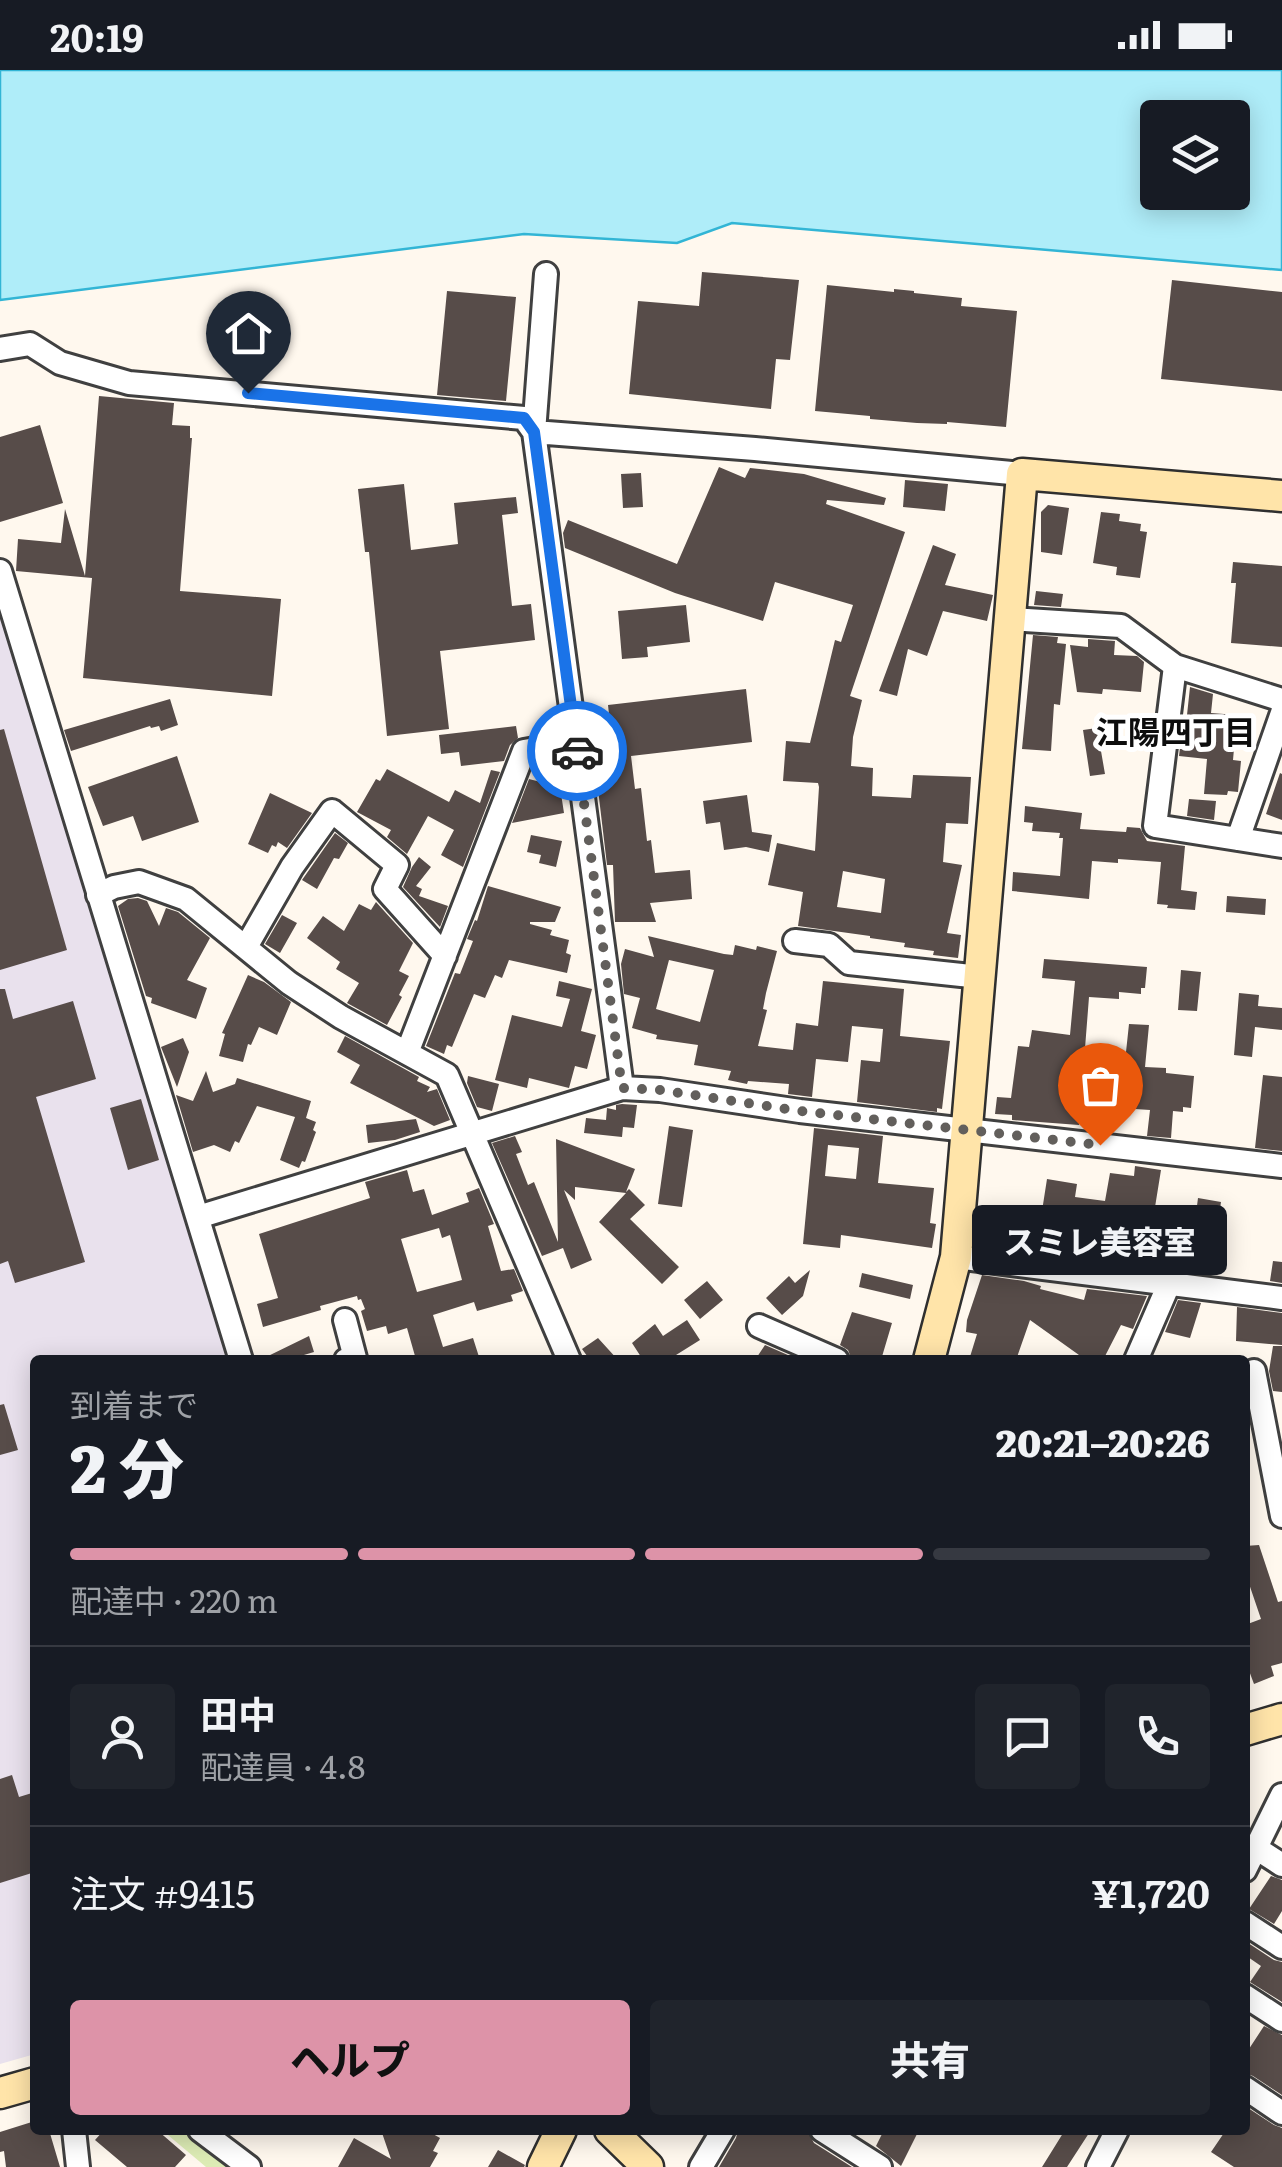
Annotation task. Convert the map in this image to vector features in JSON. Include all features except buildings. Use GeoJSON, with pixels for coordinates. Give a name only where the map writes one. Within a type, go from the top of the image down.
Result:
{"type":"FeatureCollection","features":[{"type":"Feature","properties":{"kind":"street"},"geometry":{"type":"LineString","coordinates":[[546,274],[534,432],[622,1088]]}},
{"type":"Feature","properties":{"kind":"street"},"geometry":{"type":"LineString","coordinates":[[0,349],[30,344],[60,364],[129,382],[524,418],[534,432]]}},
{"type":"Feature","properties":{"kind":"street"},"geometry":{"type":"LineString","coordinates":[[534,432],[1282,496]]}},
{"type":"Feature","properties":{"kind":"street"},"geometry":{"type":"LineString","coordinates":[[929,1355],[956,1257],[1022,474]]}},
{"type":"Feature","properties":{"kind":"street"},"geometry":{"type":"LineString","coordinates":[[0,571],[239,1355]]}},
{"type":"Feature","properties":{"kind":"street"},"geometry":{"type":"LineString","coordinates":[[1010,620],[1121,626],[1175,666],[1282,700]]}},
{"type":"Feature","properties":{"kind":"street"},"geometry":{"type":"LineString","coordinates":[[1175,666],[1156,826],[1282,846]]}},
{"type":"Feature","properties":{"kind":"street"},"geometry":{"type":"LineString","coordinates":[[1238,839],[1282,713]]}},
{"type":"Feature","properties":{"kind":"street"},"geometry":{"type":"LineString","coordinates":[[407,1053],[524,752],[576,742]]}},
{"type":"Feature","properties":{"kind":"street"},"geometry":{"type":"LineString","coordinates":[[246,947],[292,868],[332,812],[397,866],[385,889],[445,956]]}},
{"type":"Feature","properties":{"kind":"street"},"geometry":{"type":"LineString","coordinates":[[98,895],[138,882],[186,899],[289,983],[341,1017],[447,1075],[567,1355]]}},
{"type":"Feature","properties":{"kind":"street"},"geometry":{"type":"LineString","coordinates":[[795,941],[829,944],[849,963],[980,976]]}},
{"type":"Feature","properties":{"kind":"street"},"geometry":{"type":"LineString","coordinates":[[198,1217],[622,1088],[1282,1166]]}},
{"type":"Feature","properties":{"kind":"street"},"geometry":{"type":"LineString","coordinates":[[956,1257],[1282,1298]]}},
{"type":"Feature","properties":{"kind":"street"},"geometry":{"type":"LineString","coordinates":[[1138,1355],[1170,1284]]}},
{"type":"Feature","properties":{"kind":"street"},"geometry":{"type":"LineString","coordinates":[[345,1320],[353,1355]]}},
{"type":"Feature","properties":{"kind":"street"},"geometry":{"type":"LineString","coordinates":[[759,1326],[826,1355]]}},
{"type":"Feature","properties":{"kind":"street"},"geometry":{"type":"LineString","coordinates":[[1254,1370],[1282,1516]]}},
{"type":"Feature","properties":{"kind":"street"},"geometry":{"type":"LineString","coordinates":[[1250,1729],[1282,1720]]}},
{"type":"Feature","properties":{"kind":"street"},"geometry":{"type":"LineString","coordinates":[[1250,1860],[1282,1794]]}},
{"type":"Feature","properties":{"kind":"street"},"geometry":{"type":"LineString","coordinates":[[1256,1848],[1282,1865]]}},
{"type":"Feature","properties":{"kind":"street"},"geometry":{"type":"LineString","coordinates":[[1250,1926],[1282,1947]]}},
{"type":"Feature","properties":{"kind":"street"},"geometry":{"type":"LineString","coordinates":[[1250,1999],[1282,2020]]}},
{"type":"Feature","properties":{"kind":"street"},"geometry":{"type":"LineString","coordinates":[[0,2093],[30,2084]]}},
{"type":"Feature","properties":{"kind":"street"},"geometry":{"type":"LineString","coordinates":[[1250,2091],[1282,2113]]}},
{"type":"Feature","properties":{"kind":"street"},"geometry":{"type":"LineString","coordinates":[[75,2135],[78,2167]]}},
{"type":"Feature","properties":{"kind":"street"},"geometry":{"type":"LineString","coordinates":[[207,2135],[249,2167]]}},
{"type":"Feature","properties":{"kind":"street"},"geometry":{"type":"LineString","coordinates":[[542,2167],[558,2135]]}},
{"type":"Feature","properties":{"kind":"street"},"geometry":{"type":"LineString","coordinates":[[615,2135],[648,2167]]}},
{"type":"Feature","properties":{"kind":"street"},"geometry":{"type":"LineString","coordinates":[[701,2167],[719,2135]]}},
{"type":"Feature","properties":{"kind":"street"},"geometry":{"type":"LineString","coordinates":[[830,2135],[880,2167]]}},
{"type":"Feature","properties":{"kind":"street"},"geometry":{"type":"LineString","coordinates":[[1098,2167],[1114,2135]]}},
{"type":"Feature","properties":{"kind":"shaded area"},"geometry":{"type":"Polygon","coordinates":[[[0,616],[226,1355],[30,1355],[30,2055],[0,2064],[0,616]]]}},
{"type":"Feature","properties":{"kind":"green space"},"geometry":{"type":"Polygon","coordinates":[[[168,2135],[207,2135],[249,2167],[206,2167],[168,2135]]]}},
{"type":"Feature","properties":{"kind":"water"},"geometry":{"type":"Polygon","coordinates":[[[0,70],[1282,70],[1282,270],[732,223],[677,243],[524,234],[0,300],[0,70]]]}},
{"type":"Feature","properties":{"kind":"way so far"},"geometry":{"type":"LineString","coordinates":[[577,751],[622,1088],[1100,1145]]}},
{"type":"Feature","properties":{"kind":"place","name":"スミレ美容室"},"geometry":{"type":"Point","coordinates":[1100,1145]}},
{"type":"Feature","properties":{"kind":"district","name":"江陽四丁目"},"geometry":{"type":"Point","coordinates":[1176,730]}},
{"type":"Feature","properties":{"kind":"route"},"geometry":{"type":"LineString","coordinates":[[248,393],[524,418],[534,432],[577,751]]}}]}
